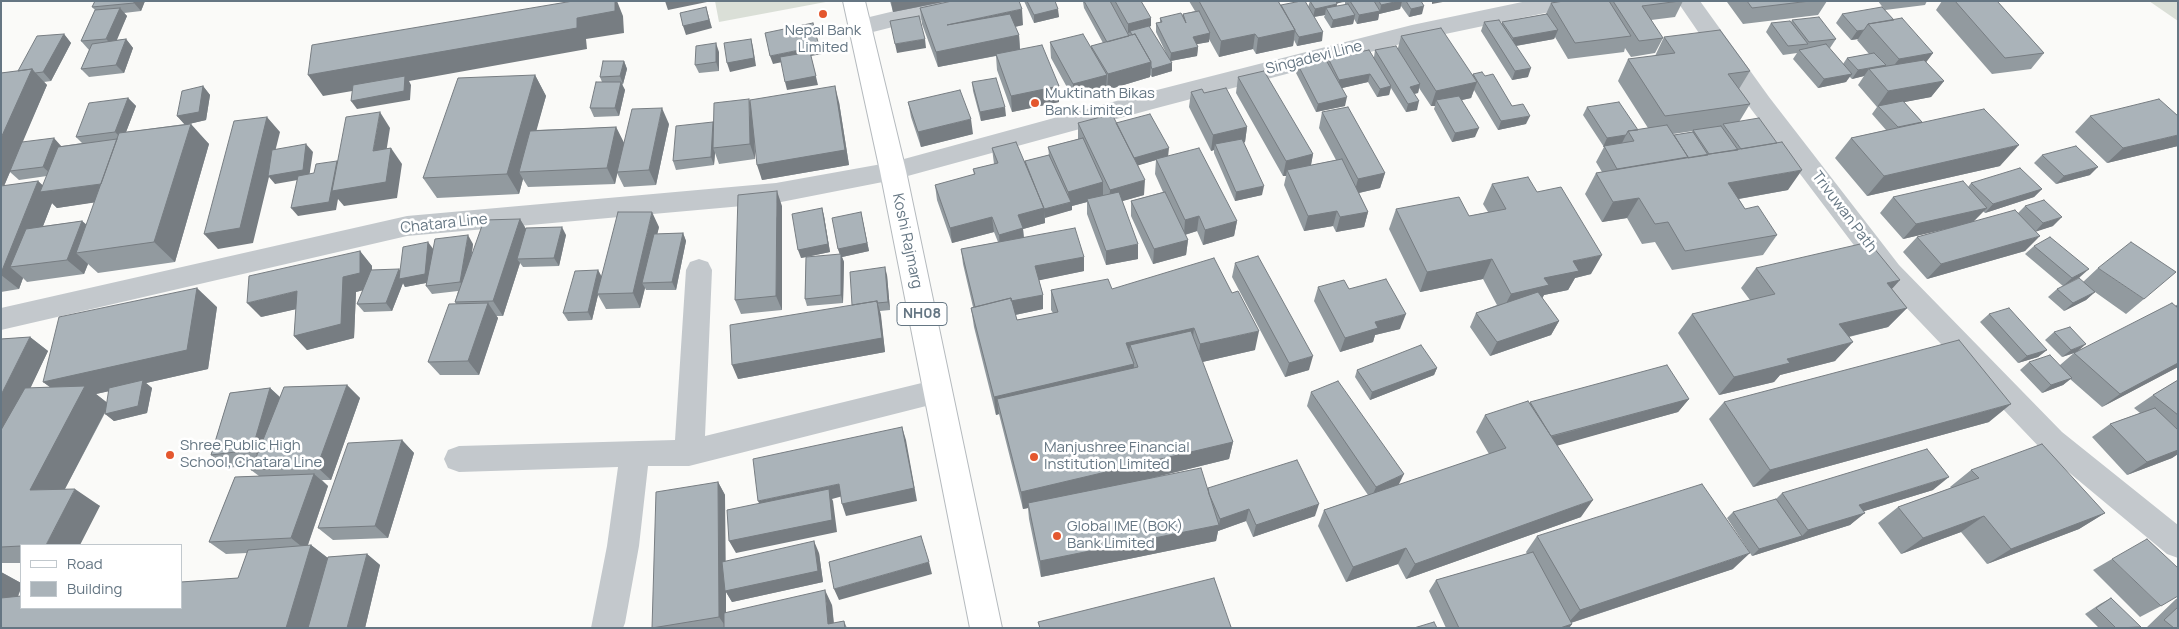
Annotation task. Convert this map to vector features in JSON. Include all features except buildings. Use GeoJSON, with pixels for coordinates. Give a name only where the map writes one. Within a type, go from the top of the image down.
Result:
{"type":"FeatureCollection","features":[{"type":"Feature","properties":{"kind":"main road","name":"Koshi Rajmarg"},"geometry":{"type":"LineString","coordinates":[[854,1],[893,171],[986,628]]}},
{"type":"Feature","properties":{"kind":"street"},"geometry":{"type":"LineString","coordinates":[[861,27],[968,1]]}},
{"type":"Feature","properties":{"kind":"street","name":"Singadevi Line"},"geometry":{"type":"LineString","coordinates":[[893,171],[1153,100],[1412,33],[1564,1]]}},
{"type":"Feature","properties":{"kind":"street","name":"Trivuwan Path"},"geometry":{"type":"LineString","coordinates":[[1688,1],[1760,103],[1890,273],[2052,441],[2178,544]]}},
{"type":"Feature","properties":{"kind":"street","name":"Chatara Line"},"geometry":{"type":"LineString","coordinates":[[1,319],[407,226],[776,193],[893,171]]}},
{"type":"Feature","properties":{"kind":"street"},"geometry":{"type":"LineString","coordinates":[[689,453],[699,270]]}},
{"type":"Feature","properties":{"kind":"street"},"geometry":{"type":"LineString","coordinates":[[459,459],[689,453],[938,391]]}},
{"type":"Feature","properties":{"kind":"street"},"geometry":{"type":"LineString","coordinates":[[606,628],[609,623],[623,546],[635,453]]}},
{"type":"Feature","properties":{"kind":"shaded area"},"geometry":{"type":"Polygon","coordinates":[[[715,1],[831,1],[719,22],[715,1]]]}},
{"type":"Feature","properties":{"kind":"shaded area"},"geometry":{"type":"Polygon","coordinates":[[[2149,1],[2178,1],[2178,21],[2149,1]]]}},
{"type":"Feature","properties":{"kind":"place","name":"Nepal Bank Limited"},"geometry":{"type":"Point","coordinates":[823,14]}},
{"type":"Feature","properties":{"kind":"place","name":"Muktinath Bikas Bank Limited"},"geometry":{"type":"Point","coordinates":[1035,103]}},
{"type":"Feature","properties":{"kind":"place","name":"Shree Public High School, Chatara Line"},"geometry":{"type":"Point","coordinates":[170,455]}},
{"type":"Feature","properties":{"kind":"place","name":"Manjushree Financial Institution Limited"},"geometry":{"type":"Point","coordinates":[1034,457]}},
{"type":"Feature","properties":{"kind":"place","name":"Global IME (BOK) Bank Limited"},"geometry":{"type":"Point","coordinates":[1057,536]}}]}
